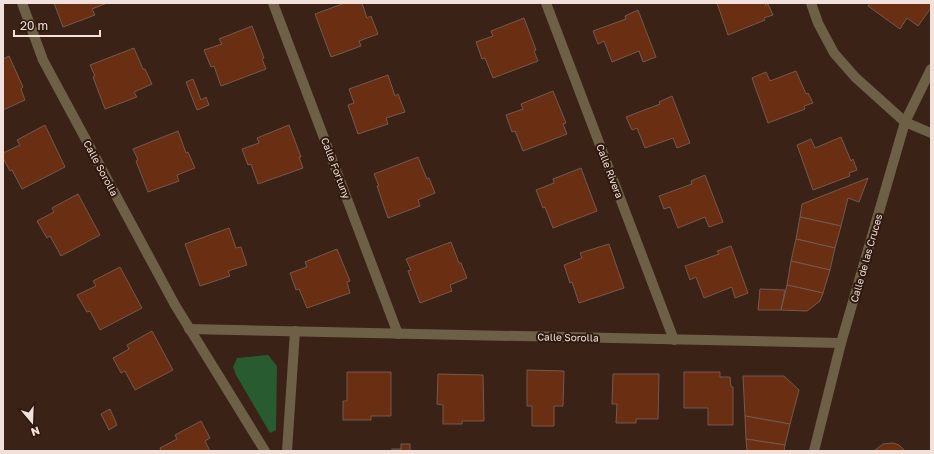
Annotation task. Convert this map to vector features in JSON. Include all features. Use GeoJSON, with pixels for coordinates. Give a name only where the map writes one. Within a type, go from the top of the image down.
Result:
{"type":"FeatureCollection","features":[{"type":"Feature","properties":{"kind":"street","name":"Calle Sorolla"},"geometry":{"type":"LineString","coordinates":[[22,3],[43,60],[167,291],[265,451]]}},
{"type":"Feature","properties":{"kind":"street","name":"Calle Fortuny"},"geometry":{"type":"LineString","coordinates":[[273,3],[398,334]]}},
{"type":"Feature","properties":{"kind":"street","name":"Calle Rivera"},"geometry":{"type":"LineString","coordinates":[[546,3],[674,340]]}},
{"type":"Feature","properties":{"kind":"street"},"geometry":{"type":"LineString","coordinates":[[811,3],[818,23],[834,52],[855,77],[905,122],[931,133]]}},
{"type":"Feature","properties":{"kind":"street","name":"Calle de las Cruces"},"geometry":{"type":"LineString","coordinates":[[814,451],[841,343],[905,122],[931,69]]}},
{"type":"Feature","properties":{"kind":"street","name":"Calle Sorolla"},"geometry":{"type":"LineString","coordinates":[[189,329],[841,343]]}},
{"type":"Feature","properties":{"kind":"street"},"geometry":{"type":"LineString","coordinates":[[287,451],[295,331]]}},
{"type":"Feature","properties":{"kind":"green space"},"geometry":{"type":"Polygon","coordinates":[[[268,355],[277,366],[276,430],[270,433],[236,375],[233,367],[237,358],[268,355]]]}},
{"type":"Feature","properties":{"kind":"building"},"geometry":{"type":"Polygon","coordinates":[[[54,3],[107,3],[92,9],[95,15],[63,27],[54,3]]]}},
{"type":"Feature","properties":{"kind":"building"},"geometry":{"type":"Polygon","coordinates":[[[345,3],[362,3],[367,18],[371,16],[378,34],[359,41],[361,46],[331,57],[315,14],[345,3]]]}},
{"type":"Feature","properties":{"kind":"building"},"geometry":{"type":"Polygon","coordinates":[[[717,3],[765,3],[766,6],[768,4],[773,15],[764,18],[765,20],[728,35],[717,3]]]}},
{"type":"Feature","properties":{"kind":"building"},"geometry":{"type":"Polygon","coordinates":[[[870,3],[931,3],[931,8],[918,26],[907,18],[900,29],[868,6],[870,3]]]}},
{"type":"Feature","properties":{"kind":"building"},"geometry":{"type":"Polygon","coordinates":[[[638,10],[656,57],[643,62],[639,51],[612,62],[604,41],[598,44],[593,31],[626,19],[625,16],[638,10]]]}},
{"type":"Feature","properties":{"kind":"building"},"geometry":{"type":"Polygon","coordinates":[[[524,18],[536,50],[534,51],[538,61],[493,78],[485,58],[482,59],[476,42],[493,36],[491,31],[524,18]]]}},
{"type":"Feature","properties":{"kind":"building"},"geometry":{"type":"Polygon","coordinates":[[[252,26],[264,58],[262,59],[266,69],[221,86],[214,66],[211,67],[204,50],[222,44],[219,39],[252,26]]]}},
{"type":"Feature","properties":{"kind":"building"},"geometry":{"type":"Polygon","coordinates":[[[134,48],[143,69],[145,69],[152,84],[134,92],[137,97],[105,109],[90,65],[134,48]]]}},
{"type":"Feature","properties":{"kind":"building"},"geometry":{"type":"Polygon","coordinates":[[[9,56],[23,87],[21,89],[25,100],[3,110],[3,59],[9,56]]]}},
{"type":"Feature","properties":{"kind":"building"},"geometry":{"type":"Polygon","coordinates":[[[796,71],[806,94],[808,93],[813,103],[804,106],[805,109],[768,123],[752,78],[766,72],[770,81],[796,71]]]}},
{"type":"Feature","properties":{"kind":"building"},"geometry":{"type":"Polygon","coordinates":[[[388,75],[395,96],[398,94],[405,112],[386,118],[388,124],[358,134],[348,105],[354,103],[349,89],[388,75]]]}},
{"type":"Feature","properties":{"kind":"building"},"geometry":{"type":"Polygon","coordinates":[[[193,79],[201,100],[206,97],[209,105],[197,110],[186,82],[193,79]]]}},
{"type":"Feature","properties":{"kind":"building"},"geometry":{"type":"Polygon","coordinates":[[[553,91],[566,123],[563,124],[567,134],[523,151],[515,131],[512,132],[506,115],[523,109],[521,104],[553,91]]]}},
{"type":"Feature","properties":{"kind":"building"},"geometry":{"type":"Polygon","coordinates":[[[672,96],[690,143],[677,148],[673,138],[645,148],[637,128],[632,130],[626,117],[660,104],[659,102],[672,96]]]}},
{"type":"Feature","properties":{"kind":"building"},"geometry":{"type":"Polygon","coordinates":[[[45,125],[65,167],[22,189],[12,170],[10,171],[3,158],[3,153],[20,145],[17,140],[45,125]]]}},
{"type":"Feature","properties":{"kind":"building"},"geometry":{"type":"Polygon","coordinates":[[[289,125],[301,157],[299,157],[303,168],[258,184],[251,164],[248,165],[242,149],[259,143],[257,138],[289,125]]]}},
{"type":"Feature","properties":{"kind":"building"},"geometry":{"type":"Polygon","coordinates":[[[178,131],[186,153],[188,152],[195,168],[177,175],[179,181],[148,192],[133,149],[178,131]]]}},
{"type":"Feature","properties":{"kind":"building"},"geometry":{"type":"Polygon","coordinates":[[[841,137],[851,161],[853,159],[857,170],[849,173],[850,176],[813,190],[797,145],[811,139],[815,148],[841,137]]]}},
{"type":"Feature","properties":{"kind":"building"},"geometry":{"type":"Polygon","coordinates":[[[418,157],[427,179],[429,178],[435,193],[418,200],[420,206],[388,218],[374,174],[418,157]]]}},
{"type":"Feature","properties":{"kind":"building"},"geometry":{"type":"Polygon","coordinates":[[[581,168],[597,211],[553,228],[545,207],[543,208],[536,190],[554,183],[553,179],[581,168]]]}},
{"type":"Feature","properties":{"kind":"building"},"geometry":{"type":"Polygon","coordinates":[[[705,175],[723,222],[709,227],[705,217],[678,228],[670,207],[664,209],[659,196],[692,184],[691,181],[705,175]]]}},
{"type":"Feature","properties":{"kind":"building"},"geometry":{"type":"Polygon","coordinates":[[[868,178],[859,202],[848,198],[841,226],[800,217],[802,204],[868,178]]]}},
{"type":"Feature","properties":{"kind":"building"},"geometry":{"type":"Polygon","coordinates":[[[78,194],[100,235],[61,256],[50,236],[47,238],[37,221],[54,212],[52,208],[78,194]]]}},
{"type":"Feature","properties":{"kind":"building"},"geometry":{"type":"Polygon","coordinates":[[[800,217],[841,226],[835,248],[796,239],[800,217]]]}},
{"type":"Feature","properties":{"kind":"building"},"geometry":{"type":"Polygon","coordinates":[[[229,228],[236,248],[241,247],[247,265],[228,271],[230,276],[200,286],[185,244],[229,228]]]}},
{"type":"Feature","properties":{"kind":"building"},"geometry":{"type":"Polygon","coordinates":[[[796,239],[835,248],[830,270],[791,261],[796,239]]]}},
{"type":"Feature","properties":{"kind":"building"},"geometry":{"type":"Polygon","coordinates":[[[451,242],[459,263],[461,263],[467,278],[450,285],[452,291],[420,303],[408,271],[411,270],[406,259],[451,242]]]}},
{"type":"Feature","properties":{"kind":"building"},"geometry":{"type":"Polygon","coordinates":[[[609,244],[624,288],[579,303],[564,265],[582,258],[580,253],[609,244]]]}},
{"type":"Feature","properties":{"kind":"building"},"geometry":{"type":"Polygon","coordinates":[[[731,246],[748,293],[735,298],[732,287],[704,298],[696,277],[690,280],[685,266],[719,254],[717,251],[731,246]]]}},
{"type":"Feature","properties":{"kind":"building"},"geometry":{"type":"Polygon","coordinates":[[[337,249],[350,281],[347,282],[350,293],[307,308],[299,289],[296,290],[290,273],[307,267],[305,262],[337,249]]]}},
{"type":"Feature","properties":{"kind":"building"},"geometry":{"type":"Polygon","coordinates":[[[791,261],[830,270],[823,293],[787,285],[791,261]]]}},
{"type":"Feature","properties":{"kind":"building"},"geometry":{"type":"Polygon","coordinates":[[[120,267],[142,308],[100,330],[90,311],[87,312],[77,295],[96,286],[93,281],[120,267]]]}},
{"type":"Feature","properties":{"kind":"building"},"geometry":{"type":"Polygon","coordinates":[[[787,285],[823,293],[820,301],[807,311],[781,310],[787,285]]]}},
{"type":"Feature","properties":{"kind":"building"},"geometry":{"type":"Polygon","coordinates":[[[760,289],[785,290],[781,310],[758,310],[760,289]]]}},
{"type":"Feature","properties":{"kind":"building"},"geometry":{"type":"Polygon","coordinates":[[[152,331],[173,370],[135,390],[125,371],[121,373],[113,358],[129,349],[127,345],[152,331]]]}},
{"type":"Feature","properties":{"kind":"building"},"geometry":{"type":"Polygon","coordinates":[[[527,370],[564,371],[563,406],[554,406],[554,426],[532,426],[532,406],[527,406],[527,370]]]}},
{"type":"Feature","properties":{"kind":"building"},"geometry":{"type":"Polygon","coordinates":[[[347,372],[391,372],[391,416],[371,416],[371,420],[343,420],[343,401],[347,401],[347,372]]]}},
{"type":"Feature","properties":{"kind":"building"},"geometry":{"type":"Polygon","coordinates":[[[684,372],[720,372],[720,377],[730,377],[731,387],[733,387],[733,425],[708,425],[708,408],[684,408],[684,372]]]}},
{"type":"Feature","properties":{"kind":"building"},"geometry":{"type":"Polygon","coordinates":[[[438,374],[483,375],[484,421],[462,421],[462,424],[443,424],[443,405],[437,404],[438,374]]]}},
{"type":"Feature","properties":{"kind":"building"},"geometry":{"type":"Polygon","coordinates":[[[613,374],[659,374],[658,419],[636,419],[636,423],[616,423],[617,404],[612,404],[613,374]]]}},
{"type":"Feature","properties":{"kind":"building"},"geometry":{"type":"Polygon","coordinates":[[[743,376],[784,376],[799,390],[790,424],[745,416],[743,376]]]}},
{"type":"Feature","properties":{"kind":"building"},"geometry":{"type":"Polygon","coordinates":[[[110,409],[117,425],[109,430],[101,414],[110,409]]]}},
{"type":"Feature","properties":{"kind":"building"},"geometry":{"type":"Polygon","coordinates":[[[745,416],[790,424],[785,445],[746,439],[745,416]]]}},
{"type":"Feature","properties":{"kind":"building"},"geometry":{"type":"Polygon","coordinates":[[[201,421],[210,438],[205,441],[210,451],[161,451],[160,448],[177,439],[175,435],[201,421]]]}},
{"type":"Feature","properties":{"kind":"building"},"geometry":{"type":"Polygon","coordinates":[[[746,439],[785,445],[784,451],[747,451],[746,439]]]}},
{"type":"Feature","properties":{"kind":"building"},"geometry":{"type":"Polygon","coordinates":[[[893,443],[899,445],[905,451],[874,451],[883,444],[893,443]]]}},
{"type":"Feature","properties":{"kind":"building"},"geometry":{"type":"Polygon","coordinates":[[[401,444],[410,444],[410,451],[401,451],[401,444]]]}},
{"type":"Feature","properties":{"kind":"building"},"geometry":{"type":"Polygon","coordinates":[[[392,449],[401,449],[401,451],[392,451],[392,449]]]}}]}
